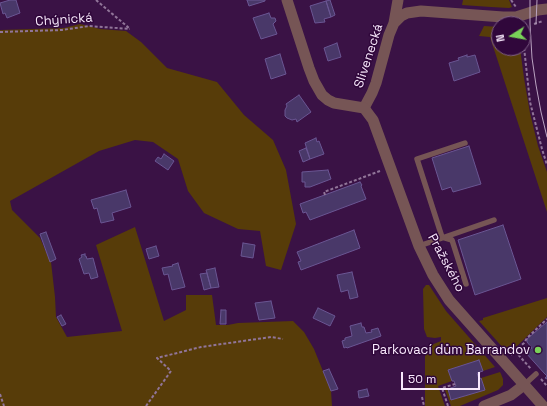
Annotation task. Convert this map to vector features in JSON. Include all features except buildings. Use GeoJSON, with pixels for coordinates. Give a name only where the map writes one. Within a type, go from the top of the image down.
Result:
{"type":"FeatureCollection","features":[{"type":"Feature","properties":{"kind":"street","name":"Slivenecká"},"geometry":{"type":"LineString","coordinates":[[287,0],[309,68],[322,95],[334,103],[364,108],[376,83],[389,35],[394,23],[401,16],[407,13],[421,11],[516,17],[543,6]]}},
{"type":"Feature","properties":{"kind":"street"},"geometry":{"type":"LineString","coordinates":[[394,23],[398,0]]}},
{"type":"Feature","properties":{"kind":"street","name":"Pražského"},"geometry":{"type":"LineString","coordinates":[[364,108],[373,120],[419,246],[433,274],[449,300],[543,406]]}},
{"type":"Feature","properties":{"kind":"street"},"geometry":{"type":"LineString","coordinates":[[484,406],[511,394],[524,385]]}},
{"type":"Feature","properties":{"kind":"lane"},"geometry":{"type":"LineString","coordinates":[[442,237],[417,159],[465,143]]}},
{"type":"Feature","properties":{"kind":"lane"},"geometry":{"type":"LineString","coordinates":[[419,246],[494,220]]}},
{"type":"Feature","properties":{"kind":"lane"},"geometry":{"type":"LineString","coordinates":[[442,237],[452,240],[466,284]]}},
{"type":"Feature","properties":{"kind":"lane"},"geometry":{"type":"LineString","coordinates":[[524,385],[536,374]]}},
{"type":"Feature","properties":{"kind":"path","name":"Chýnická"},"geometry":{"type":"LineString","coordinates":[[0,32],[62,30],[89,26],[130,29],[96,0]]}},
{"type":"Feature","properties":{"kind":"path"},"geometry":{"type":"LineString","coordinates":[[525,56],[530,102],[547,165]]}},
{"type":"Feature","properties":{"kind":"path"},"geometry":{"type":"LineString","coordinates":[[325,195],[324,192],[383,169]]}},
{"type":"Feature","properties":{"kind":"path"},"geometry":{"type":"LineString","coordinates":[[504,362],[524,343],[526,338],[547,319]]}},
{"type":"Feature","properties":{"kind":"path"},"geometry":{"type":"LineString","coordinates":[[146,406],[171,371],[158,358],[208,346],[271,337],[283,339]]}},
{"type":"Feature","properties":{"kind":"path"},"geometry":{"type":"LineString","coordinates":[[515,351],[536,374]]}},
{"type":"Feature","properties":{"kind":"path"},"geometry":{"type":"LineString","coordinates":[[448,406],[442,388],[455,384]]}},
{"type":"Feature","properties":{"kind":"path"},"geometry":{"type":"LineString","coordinates":[[0,394],[4,406]]}},
{"type":"Feature","properties":{"kind":"path"},"geometry":{"type":"LineString","coordinates":[[422,397],[424,406]]}},
{"type":"Feature","properties":{"kind":"shaded area"},"geometry":{"type":"Polygon","coordinates":[[[463,0],[509,0],[512,7],[462,5],[463,0]]]}},
{"type":"Feature","properties":{"kind":"shaded area"},"geometry":{"type":"Polygon","coordinates":[[[80,24],[100,29],[126,31],[141,42],[167,68],[217,82],[244,115],[273,140],[286,170],[296,224],[281,270],[266,266],[260,231],[238,229],[204,213],[188,191],[178,159],[153,142],[135,140],[99,151],[10,201],[12,210],[40,238],[51,262],[56,317],[67,337],[122,331],[96,245],[135,227],[164,321],[186,310],[186,295],[212,295],[216,325],[293,321],[304,332],[314,349],[331,391],[332,406],[0,406],[0,30],[64,28],[80,24]]]}},
{"type":"Feature","properties":{"kind":"shaded area"},"geometry":{"type":"Polygon","coordinates":[[[484,26],[491,26],[491,40],[490,37],[479,36],[484,26]]]}},
{"type":"Feature","properties":{"kind":"shaded area"},"geometry":{"type":"Polygon","coordinates":[[[496,56],[521,56],[530,113],[538,146],[547,172],[547,212],[496,56]]]}},
{"type":"Feature","properties":{"kind":"shaded area"},"geometry":{"type":"Polygon","coordinates":[[[426,285],[429,285],[446,311],[495,367],[483,371],[479,360],[448,370],[452,381],[438,386],[445,406],[425,406],[425,354],[429,346],[441,341],[441,337],[427,337],[424,329],[423,289],[426,285]]]}},
{"type":"Feature","properties":{"kind":"shaded area"},"geometry":{"type":"Polygon","coordinates":[[[547,298],[547,317],[514,349],[509,351],[505,350],[479,321],[483,320],[483,318],[547,298]]]}},
{"type":"Feature","properties":{"kind":"shaded area"},"geometry":{"type":"Polygon","coordinates":[[[500,372],[503,379],[503,385],[498,390],[460,406],[451,406],[445,390],[447,389],[452,400],[484,389],[481,378],[500,372]]]}},
{"type":"Feature","properties":{"kind":"tram line"},"geometry":{"type":"LineString","coordinates":[[530,0],[532,58],[541,112],[547,137]]}},
{"type":"Feature","properties":{"kind":"tram line"},"geometry":{"type":"LineString","coordinates":[[536,24],[537,0]]}},
{"type":"Feature","properties":{"kind":"place","name":"Parkovací dům Barrandov"},"geometry":{"type":"Point","coordinates":[538,350]}}]}
